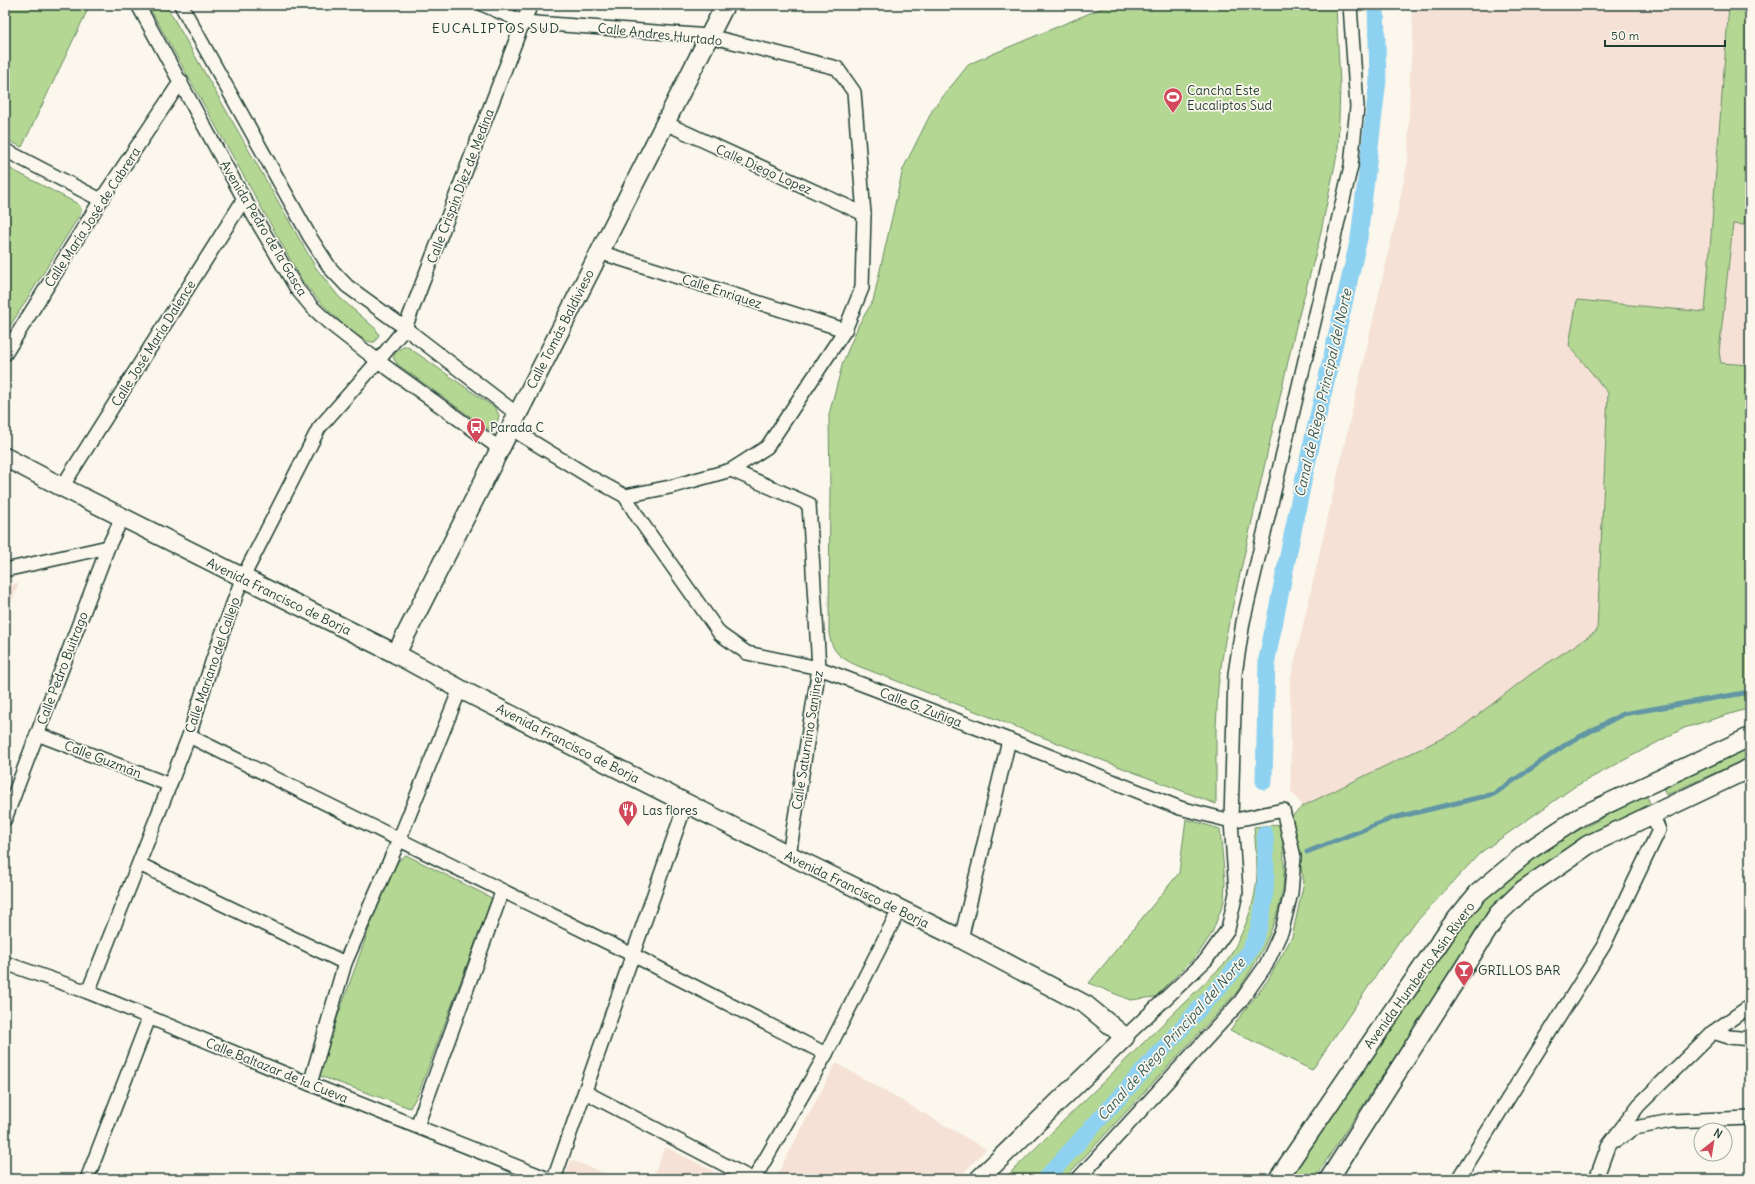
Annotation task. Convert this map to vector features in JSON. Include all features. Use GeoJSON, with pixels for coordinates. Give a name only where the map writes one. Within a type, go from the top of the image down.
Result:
{"type":"FeatureCollection","features":[{"type":"Feature","properties":{"kind":"street","name":"Avenida Pedro de la Gasca"},"geometry":{"type":"LineString","coordinates":[[138,5],[181,81],[244,199],[297,289],[312,307],[328,322],[378,361],[499,448]]}},
{"type":"Feature","properties":{"kind":"street"},"geometry":{"type":"LineString","coordinates":[[181,5],[310,237],[330,268],[347,286],[405,328],[513,421],[590,477],[625,496],[670,487],[732,470],[767,447],[845,330],[862,288],[864,214]]}},
{"type":"Feature","properties":{"kind":"street","name":"Calle Andres Hurtado"},"geometry":{"type":"LineString","coordinates":[[484,5],[524,22],[709,36],[837,68],[854,92],[864,214]]}},
{"type":"Feature","properties":{"kind":"street","name":"Calle Crispín Díez de Medina"},"geometry":{"type":"LineString","coordinates":[[378,361],[405,328],[524,22],[532,5]]}},
{"type":"Feature","properties":{"kind":"street","name":"Calle Tomás Baldivieso"},"geometry":{"type":"LineString","coordinates":[[396,654],[499,448],[725,5]]}},
{"type":"Feature","properties":{"kind":"street"},"geometry":{"type":"LineString","coordinates":[[978,1179],[1206,960],[1228,929],[1236,893],[1231,821],[1235,674],[1243,622],[1351,166],[1357,107],[1350,5]]}},
{"type":"Feature","properties":{"kind":"street","name":"Calle María José de Cabrera"},"geometry":{"type":"LineString","coordinates":[[5,354],[101,200],[181,81]]}},
{"type":"Feature","properties":{"kind":"street","name":"Calle Diego Lopez"},"geometry":{"type":"LineString","coordinates":[[665,123],[864,214]]}},
{"type":"Feature","properties":{"kind":"street"},"geometry":{"type":"LineString","coordinates":[[5,150],[101,200]]}},
{"type":"Feature","properties":{"kind":"street","name":"Calle José María Dalence"},"geometry":{"type":"LineString","coordinates":[[62,488],[244,199]]}},
{"type":"Feature","properties":{"kind":"street","name":"Calle Enriquez"},"geometry":{"type":"LineString","coordinates":[[599,252],[845,330]]}},
{"type":"Feature","properties":{"kind":"street","name":"Calle Mariano del Callejo"},"geometry":{"type":"LineString","coordinates":[[88,992],[189,736],[213,660],[242,578],[319,428],[378,361]]}},
{"type":"Feature","properties":{"kind":"street","name":"Avenida Francisco de Borja"},"geometry":{"type":"LineString","coordinates":[[5,457],[62,488],[396,654],[460,689],[789,855],[961,939],[1086,1005],[1125,1037]]}},
{"type":"Feature","properties":{"kind":"street","name":"Calle Saturnino Sanjinez"},"geometry":{"type":"LineString","coordinates":[[732,470],[809,504],[819,668],[789,855]]}},
{"type":"Feature","properties":{"kind":"street","name":"Calle G. Zuñiga"},"geometry":{"type":"LineString","coordinates":[[625,496],[639,519],[720,634],[747,652],[819,668],[1009,740],[1180,808],[1231,821],[1283,810],[1294,857],[1291,893],[1282,930],[1266,964],[1240,1002],[1078,1179]]}},
{"type":"Feature","properties":{"kind":"street","name":"Calle Pedro Buitrago"},"geometry":{"type":"LineString","coordinates":[[6,814],[108,547],[122,518]]}},
{"type":"Feature","properties":{"kind":"street"},"geometry":{"type":"LineString","coordinates":[[5,570],[108,547]]}},
{"type":"Feature","properties":{"kind":"street"},"geometry":{"type":"LineString","coordinates":[[310,1084],[345,963],[399,840],[460,689]]}},
{"type":"Feature","properties":{"kind":"street","name":"Calle Guzmán"},"geometry":{"type":"LineString","coordinates":[[37,734],[170,785]]}},
{"type":"Feature","properties":{"kind":"street"},"geometry":{"type":"LineString","coordinates":[[189,736],[502,892],[634,955],[826,1054]]}},
{"type":"Feature","properties":{"kind":"street","name":"Avenida Humberto Asín Rivero"},"geometry":{"type":"LineString","coordinates":[[1278,1179],[1450,926],[1478,893],[1531,849],[1581,816],[1750,737]]}},
{"type":"Feature","properties":{"kind":"street"},"geometry":{"type":"LineString","coordinates":[[961,939],[1009,740]]}},
{"type":"Feature","properties":{"kind":"street"},"geometry":{"type":"LineString","coordinates":[[1329,1179],[1498,914],[1523,890],[1588,845],[1750,768]]}},
{"type":"Feature","properties":{"kind":"street"},"geometry":{"type":"LineString","coordinates":[[1458,1179],[1604,944],[1659,830],[1658,811],[1652,784]]}},
{"type":"Feature","properties":{"kind":"street"},"geometry":{"type":"LineString","coordinates":[[554,1179],[634,955],[686,803]]}},
{"type":"Feature","properties":{"kind":"street"},"geometry":{"type":"LineString","coordinates":[[139,864],[345,963]]}},
{"type":"Feature","properties":{"kind":"street"},"geometry":{"type":"LineString","coordinates":[[417,1126],[502,892]]}},
{"type":"Feature","properties":{"kind":"street"},"geometry":{"type":"LineString","coordinates":[[585,1092],[753,1179],[826,1054],[899,910]]}},
{"type":"Feature","properties":{"kind":"street","name":"Calle Baltazar de la Cueva"},"geometry":{"type":"LineString","coordinates":[[5,963],[88,992],[310,1084],[548,1179]]}},
{"type":"Feature","properties":{"kind":"street"},"geometry":{"type":"LineString","coordinates":[[1596,1179],[1608,1146],[1639,1105],[1713,1032],[1750,1006]]}},
{"type":"Feature","properties":{"kind":"street"},"geometry":{"type":"LineString","coordinates":[[87,1179],[149,1018]]}},
{"type":"Feature","properties":{"kind":"street"},"geometry":{"type":"LineString","coordinates":[[1713,1032],[1728,1037],[1750,1039]]}},
{"type":"Feature","properties":{"kind":"street"},"geometry":{"type":"LineString","coordinates":[[1608,1146],[1635,1128],[1671,1121],[1750,1118]]}},
{"type":"Feature","properties":{"kind":"shaded area"},"geometry":{"type":"Polygon","coordinates":[[[1412,5],[1750,5],[1750,657],[1399,771],[1303,806],[1291,791],[1290,682],[1397,215],[1408,160],[1410,74],[1413,34],[1412,5]]]}},
{"type":"Feature","properties":{"kind":"shaded area"},"geometry":{"type":"Polygon","coordinates":[[[19,583],[5,619],[5,586],[19,583]]]}},
{"type":"Feature","properties":{"kind":"shaded area"},"geometry":{"type":"Polygon","coordinates":[[[836,1063],[986,1149],[958,1179],[775,1179],[836,1063]]]}},
{"type":"Feature","properties":{"kind":"shaded area"},"geometry":{"type":"Polygon","coordinates":[[[665,1147],[729,1179],[652,1179],[665,1147]]]}},
{"type":"Feature","properties":{"kind":"shaded area"},"geometry":{"type":"Polygon","coordinates":[[[571,1160],[619,1179],[564,1179],[571,1160]]]}},
{"type":"Feature","properties":{"kind":"green space"},"geometry":{"type":"Polygon","coordinates":[[[5,5],[90,5],[22,147],[5,139],[5,5]]]}},
{"type":"Feature","properties":{"kind":"green space"},"geometry":{"type":"Polygon","coordinates":[[[148,5],[166,5],[316,268],[339,297],[376,329],[379,335],[375,342],[368,341],[358,336],[348,328],[326,308],[303,282],[148,5]]]}},
{"type":"Feature","properties":{"kind":"green space"},"geometry":{"type":"Polygon","coordinates":[[[1109,5],[1336,5],[1340,85],[1338,150],[1319,241],[1296,326],[1225,640],[1218,687],[1216,729],[1216,804],[858,666],[838,654],[832,645],[829,633],[829,414],[843,362],[859,324],[873,301],[903,169],[933,109],[969,64],[1109,5]]]}},
{"type":"Feature","properties":{"kind":"green space"},"geometry":{"type":"Polygon","coordinates":[[[1729,5],[1750,5],[1750,146],[1744,225],[1733,224],[1719,352],[1721,363],[1750,365],[1750,708],[1684,728],[1574,787],[1480,853],[1402,937],[1312,1070],[1230,1030],[1268,980],[1292,937],[1304,882],[1290,818],[1303,806],[1457,731],[1531,674],[1597,631],[1608,393],[1569,345],[1577,300],[1705,312],[1729,5]]]}},
{"type":"Feature","properties":{"kind":"green space"},"geometry":{"type":"Polygon","coordinates":[[[5,166],[78,204],[81,208],[81,213],[5,334],[5,166]]]}},
{"type":"Feature","properties":{"kind":"green space"},"geometry":{"type":"Polygon","coordinates":[[[403,347],[408,347],[495,408],[499,415],[495,427],[491,430],[486,428],[397,364],[393,357],[396,352],[403,347]]]}},
{"type":"Feature","properties":{"kind":"green space"},"geometry":{"type":"Polygon","coordinates":[[[1750,746],[1750,757],[1666,795],[1663,787],[1717,763],[1750,746]]]}},
{"type":"Feature","properties":{"kind":"green space"},"geometry":{"type":"Polygon","coordinates":[[[1646,795],[1651,805],[1564,851],[1446,980],[1314,1179],[1289,1179],[1429,971],[1471,914],[1499,886],[1560,840],[1646,795]]]}},
{"type":"Feature","properties":{"kind":"green space"},"geometry":{"type":"Polygon","coordinates":[[[1186,819],[1220,829],[1225,882],[1224,901],[1212,933],[1198,954],[1155,997],[1130,1000],[1089,983],[1179,873],[1186,819]]]}},
{"type":"Feature","properties":{"kind":"green space"},"geometry":{"type":"Polygon","coordinates":[[[1280,824],[1283,849],[1284,881],[1277,915],[1271,931],[1255,963],[1237,992],[1064,1179],[1004,1179],[1227,961],[1244,929],[1255,895],[1257,871],[1254,827],[1280,824]]]}},
{"type":"Feature","properties":{"kind":"green space"},"geometry":{"type":"Polygon","coordinates":[[[406,855],[492,898],[419,1092],[410,1108],[317,1075],[391,867],[406,855]]]}},
{"type":"Feature","properties":{"kind":"waterway","name":"Canal de Riego Principal del Norte"},"geometry":{"type":"LineString","coordinates":[[1264,781],[1267,659],[1304,477],[1359,238],[1378,80],[1376,5]]}},
{"type":"Feature","properties":{"kind":"waterway"},"geometry":{"type":"LineString","coordinates":[[1307,852],[1393,818],[1494,794],[1568,743],[1623,714],[1750,692]]}},
{"type":"Feature","properties":{"kind":"waterway","name":"Canal de Riego Principal del Norte"},"geometry":{"type":"LineString","coordinates":[[1045,1179],[1230,975],[1247,954],[1255,939],[1262,910],[1266,878],[1265,834]]}},
{"type":"Feature","properties":{"kind":"place","name":"Cancha Este Eucaliptos Sud"},"geometry":{"type":"Point","coordinates":[1173,114]}},
{"type":"Feature","properties":{"kind":"place","name":"Parada C"},"geometry":{"type":"Point","coordinates":[476,444]}},
{"type":"Feature","properties":{"kind":"place","name":"Las flores"},"geometry":{"type":"Point","coordinates":[628,827]}},
{"type":"Feature","properties":{"kind":"place","name":"GRILLOS BAR"},"geometry":{"type":"Point","coordinates":[1464,987]}},
{"type":"Feature","properties":{"kind":"district","name":"EUCALIPTOS SUD"},"geometry":{"type":"Point","coordinates":[496,28]}}]}
